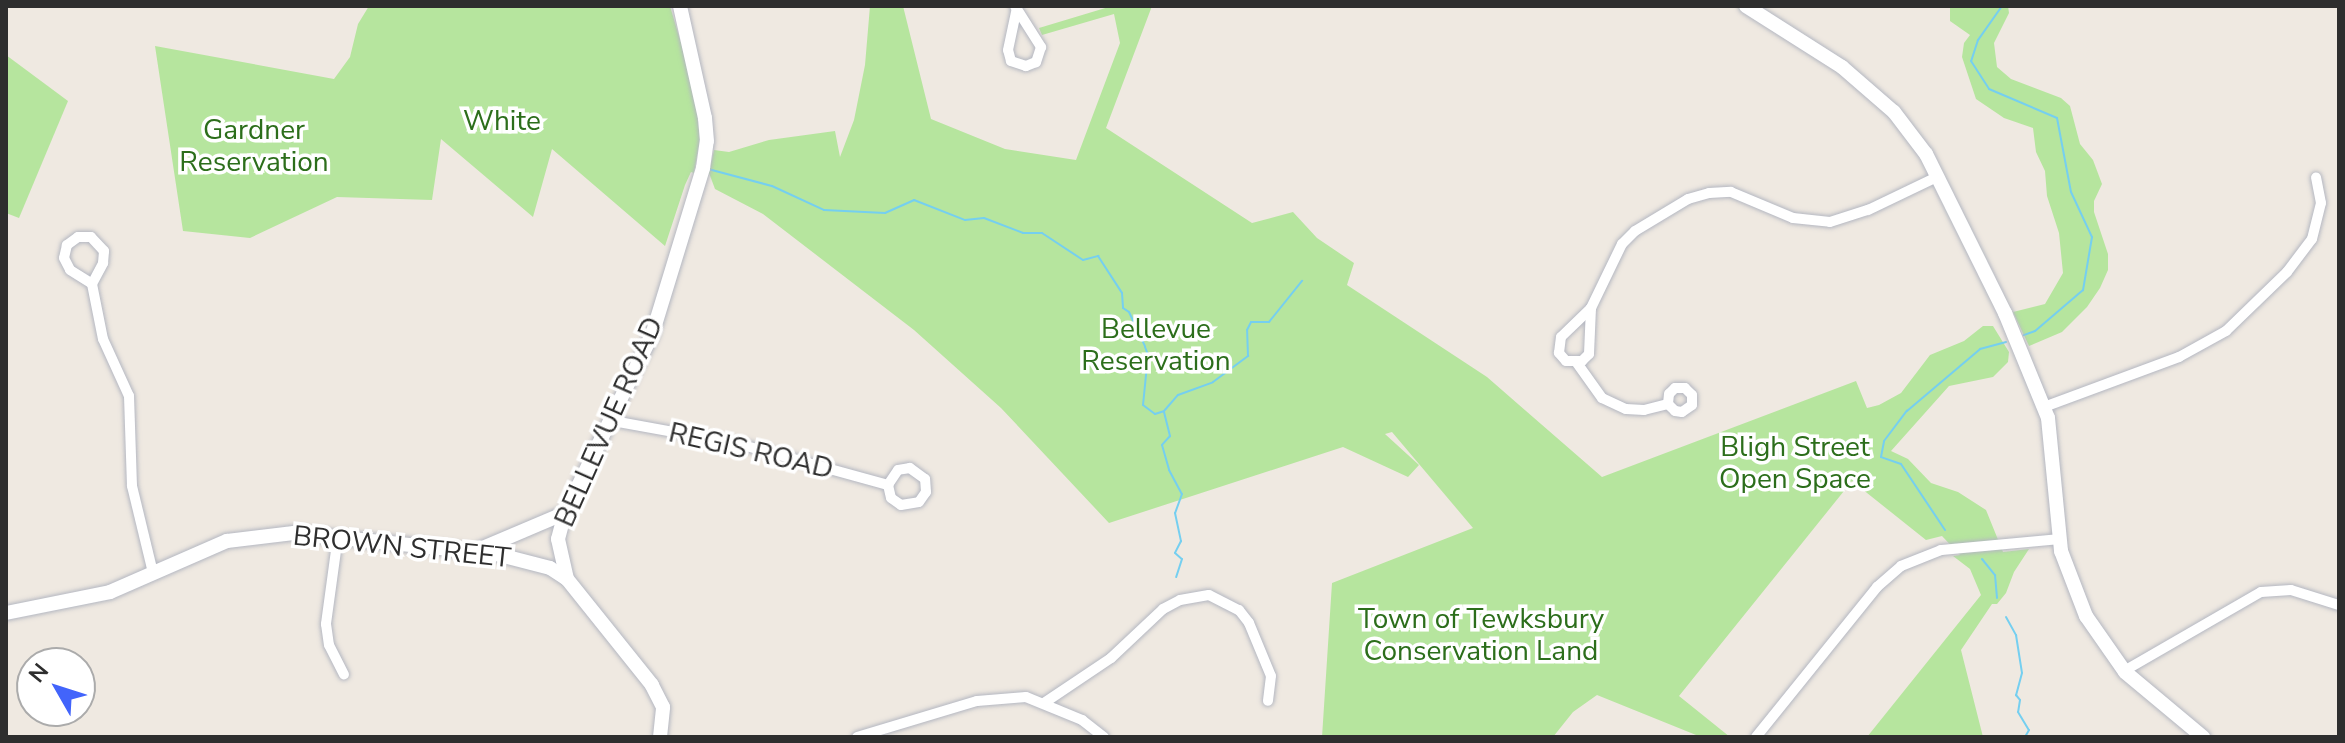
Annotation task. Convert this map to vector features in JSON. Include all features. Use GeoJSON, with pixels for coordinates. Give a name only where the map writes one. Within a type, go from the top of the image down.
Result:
{"type":"FeatureCollection","features":[{"type":"Feature","properties":{"kind":"street","name":"BELLEVUE ROAD"},"geometry":{"type":"LineString","coordinates":[[660,737],[663,707],[643,675],[567,579],[558,539],[565,513],[613,421],[652,335],[703,168],[707,141],[699,87],[680,6]]}},
{"type":"Feature","properties":{"kind":"street"},"geometry":{"type":"LineString","coordinates":[[1746,6],[1842,67],[1894,112],[1937,177],[2044,407],[2052,448],[2060,539],[2074,590],[2086,616],[2124,671],[2203,737]]}},
{"type":"Feature","properties":{"kind":"street"},"geometry":{"type":"LineString","coordinates":[[1016,9],[1041,47],[1036,62],[1026,66],[1011,61],[1008,50],[1016,9]]}},
{"type":"Feature","properties":{"kind":"street"},"geometry":{"type":"LineString","coordinates":[[1668,404],[1639,411],[1610,403],[1590,385],[1577,363],[1562,358],[1558,342],[1591,308],[1615,254],[1626,239],[1688,199],[1709,193],[1731,192],[1793,218],[1830,222],[1868,210],[1937,177]]}},
{"type":"Feature","properties":{"kind":"street"},"geometry":{"type":"LineString","coordinates":[[2044,407],[2179,357],[2226,331],[2287,272],[2312,239],[2321,203],[2316,177]]}},
{"type":"Feature","properties":{"kind":"street"},"geometry":{"type":"LineString","coordinates":[[92,284],[66,265],[67,245],[78,237],[91,237],[104,251],[103,263],[92,284],[103,339],[129,396],[132,486],[153,573]]}},
{"type":"Feature","properties":{"kind":"street"},"geometry":{"type":"LineString","coordinates":[[1577,363],[1586,358],[1591,348],[1591,308]]}},
{"type":"Feature","properties":{"kind":"street","name":"REGIS ROAD"},"geometry":{"type":"LineString","coordinates":[[613,421],[739,444],[888,485]]}},
{"type":"Feature","properties":{"kind":"street"},"geometry":{"type":"LineString","coordinates":[[474,552],[565,513]]}},
{"type":"Feature","properties":{"kind":"street","name":"BROWN STREET"},"geometry":{"type":"LineString","coordinates":[[6,613],[100,595],[227,541],[294,533],[474,552],[528,561],[567,579]]}},
{"type":"Feature","properties":{"kind":"street"},"geometry":{"type":"LineString","coordinates":[[338,536],[326,624],[329,645],[344,674]]}},
{"type":"Feature","properties":{"kind":"street"},"geometry":{"type":"LineString","coordinates":[[1756,737],[1877,587],[1901,566],[1941,550],[2060,539]]}},
{"type":"Feature","properties":{"kind":"street"},"geometry":{"type":"LineString","coordinates":[[2124,671],[2261,592],[2291,590],[2339,605]]}},
{"type":"Feature","properties":{"kind":"street"},"geometry":{"type":"LineString","coordinates":[[1044,703],[1111,658],[1163,609],[1180,600],[1209,595],[1239,610],[1249,623],[1271,676],[1268,701]]}},
{"type":"Feature","properties":{"kind":"street"},"geometry":{"type":"LineString","coordinates":[[857,737],[977,701],[1026,697],[1082,720],[1104,737]]}},
{"type":"Feature","properties":{"kind":"green space"},"geometry":{"type":"Polygon","coordinates":[[[369,6],[670,6],[694,87],[700,139],[694,173],[691,172],[685,185],[665,246],[552,149],[533,217],[441,139],[432,200],[337,197],[250,238],[183,231],[155,46],[334,79],[350,57],[358,24],[369,6]]]}},
{"type":"Feature","properties":{"kind":"green space"},"geometry":{"type":"Polygon","coordinates":[[[870,6],[903,6],[931,119],[1005,149],[1076,160],[1120,43],[1114,14],[1042,35],[1039,28],[1112,6],[1152,6],[1106,128],[1252,223],[1293,212],[1317,238],[1354,263],[1347,285],[1487,377],[1602,477],[1856,381],[1867,408],[1879,405],[1901,393],[1930,355],[1964,341],[1983,326],[1993,326],[2009,352],[2008,362],[1993,377],[1949,386],[1891,451],[1908,459],[1931,483],[1958,492],[1986,510],[2003,552],[2029,549],[2014,572],[2006,593],[1997,604],[1992,604],[1961,650],[1983,737],[1867,737],[1981,595],[1970,569],[1953,556],[1960,555],[1942,536],[1926,540],[1852,481],[1679,696],[1730,737],[1701,737],[1597,695],[1573,712],[1553,737],[1322,737],[1332,583],[1473,528],[1392,432],[1385,434],[1419,465],[1408,477],[1343,447],[1109,523],[1001,408],[914,330],[763,214],[715,189],[709,173],[714,150],[729,152],[769,140],[835,131],[840,157],[854,120],[865,65],[870,6]]]}},
{"type":"Feature","properties":{"kind":"green space"},"geometry":{"type":"Polygon","coordinates":[[[1950,6],[2008,6],[2009,13],[1994,43],[1997,67],[2011,79],[2061,98],[2070,106],[2080,144],[2093,160],[2102,184],[2094,201],[2094,212],[2108,254],[2108,270],[2100,288],[2087,307],[2062,332],[2029,346],[2013,312],[2045,304],[2063,273],[2059,233],[2047,196],[2045,171],[2036,152],[2033,128],[2004,118],[1976,99],[1962,57],[1964,43],[1970,35],[1950,21],[1950,6]]]}},
{"type":"Feature","properties":{"kind":"green space"},"geometry":{"type":"Polygon","coordinates":[[[6,55],[68,101],[19,218],[6,213],[6,55]]]}},
{"type":"Feature","properties":{"kind":"waterway"},"geometry":{"type":"LineString","coordinates":[[2002,6],[1978,40],[1971,61],[1989,89],[2057,118],[2071,192],[2092,237],[2083,290],[2035,331],[2024,335]]}},
{"type":"Feature","properties":{"kind":"waterway"},"geometry":{"type":"LineString","coordinates":[[708,169],[772,186],[824,210],[885,213],[914,200],[965,220],[984,218],[1023,233],[1042,233],[1083,260],[1098,256],[1122,293],[1123,308],[1129,312],[1148,355],[1143,405],[1155,414],[1164,411],[1178,395],[1213,382],[1248,356],[1247,330],[1251,322],[1269,322],[1302,281]]}},
{"type":"Feature","properties":{"kind":"waterway"},"geometry":{"type":"LineString","coordinates":[[1945,530],[1901,464],[1881,457],[1884,441],[1907,411],[1980,349],[2006,342]]}},
{"type":"Feature","properties":{"kind":"waterway"},"geometry":{"type":"LineString","coordinates":[[1164,412],[1170,436],[1162,445],[1169,470],[1182,494],[1175,513],[1181,541],[1175,553],[1182,559],[1176,577]]}},
{"type":"Feature","properties":{"kind":"waterway"},"geometry":{"type":"LineString","coordinates":[[1982,559],[1995,575],[1997,598]]}},
{"type":"Feature","properties":{"kind":"waterway"},"geometry":{"type":"LineString","coordinates":[[2006,617],[2016,635],[2022,673],[2016,695],[2020,700],[2018,712],[2029,730],[2025,737]]}},
{"type":"Feature","properties":{"kind":"park label","name":"White"},"geometry":{"type":"Point","coordinates":[502,121]}},
{"type":"Feature","properties":{"kind":"park label","name":"Gardner Reservation"},"geometry":{"type":"Point","coordinates":[254,146]}},
{"type":"Feature","properties":{"kind":"park label","name":"Bellevue Reservation"},"geometry":{"type":"Point","coordinates":[1156,345]}},
{"type":"Feature","properties":{"kind":"park label","name":"Bligh Street Open Space"},"geometry":{"type":"Point","coordinates":[1795,463]}},
{"type":"Feature","properties":{"kind":"park label","name":"Town of Tewksbury Conservation Land"},"geometry":{"type":"Point","coordinates":[1481,635]}}]}
